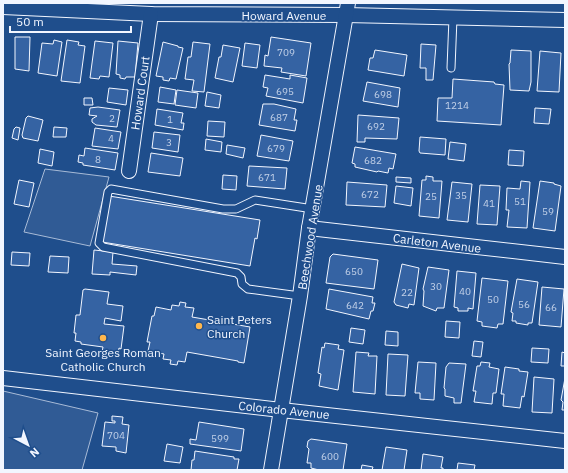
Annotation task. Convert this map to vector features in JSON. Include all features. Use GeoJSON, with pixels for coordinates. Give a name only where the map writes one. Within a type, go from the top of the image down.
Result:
{"type":"FeatureCollection","features":[{"type":"Feature","properties":{"kind":"street","name":"Howard Avenue"},"geometry":{"type":"LineString","coordinates":[[3,7],[151,14],[347,9],[453,18],[565,20]]}},
{"type":"Feature","properties":{"kind":"street","name":"Beechwood Avenue"},"geometry":{"type":"LineString","coordinates":[[271,470],[347,9]]}},
{"type":"Feature","properties":{"kind":"street","name":"Howard Court"},"geometry":{"type":"LineString","coordinates":[[129,171],[151,14]]}},
{"type":"Feature","properties":{"kind":"street","name":"Carleton Avenue"},"geometry":{"type":"LineString","coordinates":[[310,228],[565,258]]}},
{"type":"Feature","properties":{"kind":"street","name":"Colorado Avenue"},"geometry":{"type":"LineString","coordinates":[[3,378],[281,410],[565,440]]}},
{"type":"Feature","properties":{"kind":"lane"},"geometry":{"type":"LineString","coordinates":[[452,68],[453,18]]}},
{"type":"Feature","properties":{"kind":"lane"},"geometry":{"type":"LineString","coordinates":[[300,296],[248,289],[242,284],[241,277],[237,272],[103,247],[99,243],[108,192],[111,189],[223,209],[236,208],[255,200],[314,209]]}},
{"type":"Feature","properties":{"kind":"shaded area"},"geometry":{"type":"Polygon","coordinates":[[[45,169],[109,177],[90,246],[24,232],[45,169]]]}},
{"type":"Feature","properties":{"kind":"shaded area"},"geometry":{"type":"Polygon","coordinates":[[[3,391],[98,413],[82,470],[3,470],[3,391]]]}},
{"type":"Feature","properties":{"kind":"building"},"geometry":{"type":"Polygon","coordinates":[[[15,37],[30,37],[29,71],[15,69],[15,37]]]}},
{"type":"Feature","properties":{"kind":"building"},"geometry":{"type":"Polygon","coordinates":[[[271,37],[311,43],[306,76],[281,72],[282,68],[264,66],[265,55],[268,56],[271,37]]]}},
{"type":"Feature","properties":{"kind":"building"},"geometry":{"type":"Polygon","coordinates":[[[54,40],[62,42],[57,76],[38,73],[42,43],[53,44],[54,40]]]}},
{"type":"Feature","properties":{"kind":"building"},"geometry":{"type":"Polygon","coordinates":[[[67,40],[79,42],[78,45],[85,46],[80,83],[61,81],[67,40]]]}},
{"type":"Feature","properties":{"kind":"building"},"geometry":{"type":"Polygon","coordinates":[[[95,41],[113,43],[109,77],[100,76],[99,79],[90,78],[95,41]]]}},
{"type":"Feature","properties":{"kind":"building"},"geometry":{"type":"Polygon","coordinates":[[[118,41],[138,43],[135,77],[126,77],[125,79],[120,78],[120,75],[116,74],[118,41]]]}},
{"type":"Feature","properties":{"kind":"building"},"geometry":{"type":"Polygon","coordinates":[[[163,42],[183,48],[176,79],[170,78],[169,81],[163,80],[163,77],[156,76],[163,42]]]}},
{"type":"Feature","properties":{"kind":"building"},"geometry":{"type":"Polygon","coordinates":[[[193,42],[210,44],[204,92],[192,91],[194,80],[185,79],[188,57],[191,57],[193,42]]]}},
{"type":"Feature","properties":{"kind":"building"},"geometry":{"type":"Polygon","coordinates":[[[245,43],[260,45],[257,68],[242,66],[245,43]]]}},
{"type":"Feature","properties":{"kind":"building"},"geometry":{"type":"Polygon","coordinates":[[[421,44],[436,45],[433,80],[426,80],[426,68],[420,68],[421,44]]]}},
{"type":"Feature","properties":{"kind":"building"},"geometry":{"type":"Polygon","coordinates":[[[223,45],[240,48],[233,82],[215,78],[223,45]]]}},
{"type":"Feature","properties":{"kind":"building"},"geometry":{"type":"Polygon","coordinates":[[[375,50],[407,55],[404,76],[368,70],[370,58],[373,58],[375,50]]]}},
{"type":"Feature","properties":{"kind":"building"},"geometry":{"type":"Polygon","coordinates":[[[511,50],[531,51],[531,82],[529,91],[510,90],[509,64],[511,50]]]}},
{"type":"Feature","properties":{"kind":"building"},"geometry":{"type":"Polygon","coordinates":[[[540,51],[561,53],[559,92],[537,91],[540,51]]]}},
{"type":"Feature","properties":{"kind":"building"},"geometry":{"type":"Polygon","coordinates":[[[265,75],[290,79],[290,75],[307,78],[303,103],[266,96],[268,88],[263,87],[265,75]]]}},
{"type":"Feature","properties":{"kind":"building"},"geometry":{"type":"Polygon","coordinates":[[[453,79],[494,82],[495,84],[504,85],[501,125],[437,121],[438,98],[452,98],[453,79]]]}},
{"type":"Feature","properties":{"kind":"building"},"geometry":{"type":"Polygon","coordinates":[[[367,82],[400,88],[398,107],[363,101],[367,82]]]}},
{"type":"Feature","properties":{"kind":"building"},"geometry":{"type":"Polygon","coordinates":[[[160,87],[176,90],[174,104],[158,102],[160,87]]]}},
{"type":"Feature","properties":{"kind":"building"},"geometry":{"type":"Polygon","coordinates":[[[109,88],[128,90],[126,105],[107,102],[109,88]]]}},
{"type":"Feature","properties":{"kind":"building"},"geometry":{"type":"Polygon","coordinates":[[[177,90],[198,93],[196,108],[175,105],[177,90]]]}},
{"type":"Feature","properties":{"kind":"building"},"geometry":{"type":"Polygon","coordinates":[[[207,92],[221,95],[219,108],[205,106],[207,92]]]}},
{"type":"Feature","properties":{"kind":"building"},"geometry":{"type":"Polygon","coordinates":[[[84,98],[92,98],[93,105],[84,105],[84,98]]]}},
{"type":"Feature","properties":{"kind":"building"},"geometry":{"type":"Polygon","coordinates":[[[263,104],[274,104],[296,109],[294,120],[297,120],[295,131],[259,125],[263,104]]]}},
{"type":"Feature","properties":{"kind":"building"},"geometry":{"type":"Polygon","coordinates":[[[98,107],[120,110],[117,127],[96,125],[92,122],[92,119],[97,116],[89,115],[90,108],[98,107]]]}},
{"type":"Feature","properties":{"kind":"building"},"geometry":{"type":"Polygon","coordinates":[[[535,108],[551,109],[549,124],[534,123],[535,108]]]}},
{"type":"Feature","properties":{"kind":"building"},"geometry":{"type":"Polygon","coordinates":[[[157,109],[183,113],[181,123],[184,123],[183,130],[155,125],[157,109]]]}},
{"type":"Feature","properties":{"kind":"building"},"geometry":{"type":"Polygon","coordinates":[[[358,115],[399,118],[397,139],[365,138],[365,142],[357,142],[358,115]]]}},
{"type":"Feature","properties":{"kind":"building"},"geometry":{"type":"Polygon","coordinates":[[[28,116],[43,120],[38,141],[23,138],[22,135],[26,118],[28,116]]]}},
{"type":"Feature","properties":{"kind":"building"},"geometry":{"type":"Polygon","coordinates":[[[208,121],[225,122],[224,137],[207,136],[208,121]]]}},
{"type":"Feature","properties":{"kind":"building"},"geometry":{"type":"Polygon","coordinates":[[[16,127],[20,128],[18,140],[12,138],[16,127]]]}},
{"type":"Feature","properties":{"kind":"building"},"geometry":{"type":"Polygon","coordinates":[[[54,127],[67,128],[66,137],[53,137],[54,127]]]}},
{"type":"Feature","properties":{"kind":"building"},"geometry":{"type":"Polygon","coordinates":[[[95,128],[121,132],[118,149],[92,146],[95,128]]]}},
{"type":"Feature","properties":{"kind":"building"},"geometry":{"type":"Polygon","coordinates":[[[154,132],[180,135],[178,152],[152,148],[154,132]]]}},
{"type":"Feature","properties":{"kind":"building"},"geometry":{"type":"Polygon","coordinates":[[[261,135],[293,141],[289,161],[257,156],[261,135]]]}},
{"type":"Feature","properties":{"kind":"building"},"geometry":{"type":"Polygon","coordinates":[[[420,137],[446,139],[445,155],[420,153],[420,137]]]}},
{"type":"Feature","properties":{"kind":"building"},"geometry":{"type":"Polygon","coordinates":[[[206,139],[222,142],[221,152],[205,150],[206,139]]]}},
{"type":"Feature","properties":{"kind":"building"},"geometry":{"type":"Polygon","coordinates":[[[450,142],[466,144],[464,161],[448,159],[450,142]]]}},
{"type":"Feature","properties":{"kind":"building"},"geometry":{"type":"Polygon","coordinates":[[[227,145],[245,148],[243,158],[226,154],[227,145]]]}},
{"type":"Feature","properties":{"kind":"building"},"geometry":{"type":"Polygon","coordinates":[[[355,147],[396,154],[393,169],[389,168],[388,173],[355,167],[355,164],[352,163],[355,147]]]}},
{"type":"Feature","properties":{"kind":"building"},"geometry":{"type":"Polygon","coordinates":[[[85,148],[118,153],[115,170],[83,165],[83,163],[78,162],[79,155],[84,156],[85,148]]]}},
{"type":"Feature","properties":{"kind":"building"},"geometry":{"type":"Polygon","coordinates":[[[40,149],[54,152],[52,166],[38,163],[40,149]]]}},
{"type":"Feature","properties":{"kind":"building"},"geometry":{"type":"Polygon","coordinates":[[[509,150],[524,151],[523,166],[508,165],[509,150]]]}},
{"type":"Feature","properties":{"kind":"building"},"geometry":{"type":"Polygon","coordinates":[[[151,153],[183,158],[180,176],[148,172],[151,153]]]}},
{"type":"Feature","properties":{"kind":"building"},"geometry":{"type":"Polygon","coordinates":[[[249,166],[287,168],[285,189],[247,186],[249,166]]]}},
{"type":"Feature","properties":{"kind":"building"},"geometry":{"type":"Polygon","coordinates":[[[223,175],[237,176],[236,190],[222,189],[223,175]]]}},
{"type":"Feature","properties":{"kind":"building"},"geometry":{"type":"Polygon","coordinates":[[[426,176],[433,177],[433,181],[442,181],[439,218],[419,216],[422,180],[426,180],[426,176]]]}},
{"type":"Feature","properties":{"kind":"building"},"geometry":{"type":"Polygon","coordinates":[[[396,177],[411,178],[411,183],[396,182],[396,177]]]}},
{"type":"Feature","properties":{"kind":"building"},"geometry":{"type":"Polygon","coordinates":[[[19,180],[34,183],[29,207],[14,204],[19,180]]]}},
{"type":"Feature","properties":{"kind":"building"},"geometry":{"type":"Polygon","coordinates":[[[521,181],[530,182],[527,228],[507,227],[509,210],[506,210],[507,188],[520,189],[521,181]]]}},
{"type":"Feature","properties":{"kind":"building"},"geometry":{"type":"Polygon","coordinates":[[[540,181],[554,183],[561,186],[555,231],[533,228],[540,181]]]}},
{"type":"Feature","properties":{"kind":"building"},"geometry":{"type":"Polygon","coordinates":[[[347,182],[387,185],[385,207],[346,205],[347,182]]]}},
{"type":"Feature","properties":{"kind":"building"},"geometry":{"type":"Polygon","coordinates":[[[452,182],[472,184],[468,222],[447,220],[452,182]]]}},
{"type":"Feature","properties":{"kind":"building"},"geometry":{"type":"Polygon","coordinates":[[[480,185],[500,186],[497,225],[477,224],[480,185]]]}},
{"type":"Feature","properties":{"kind":"building"},"geometry":{"type":"Polygon","coordinates":[[[396,186],[413,188],[411,206],[394,203],[396,186]]]}},
{"type":"Feature","properties":{"kind":"building"},"geometry":{"type":"Polygon","coordinates":[[[109,196],[260,220],[250,266],[102,242],[109,196]]]}},
{"type":"Feature","properties":{"kind":"building"},"geometry":{"type":"Polygon","coordinates":[[[94,250],[113,252],[112,264],[137,266],[136,275],[110,272],[110,275],[92,274],[94,250]]]}},
{"type":"Feature","properties":{"kind":"building"},"geometry":{"type":"Polygon","coordinates":[[[12,252],[30,253],[29,266],[11,265],[12,252]]]}},
{"type":"Feature","properties":{"kind":"building"},"geometry":{"type":"Polygon","coordinates":[[[333,254],[378,260],[374,289],[326,283],[330,257],[333,254]]]}},
{"type":"Feature","properties":{"kind":"building"},"geometry":{"type":"Polygon","coordinates":[[[50,256],[69,257],[68,273],[48,272],[50,256]]]}},
{"type":"Feature","properties":{"kind":"building"},"geometry":{"type":"Polygon","coordinates":[[[402,264],[419,268],[414,305],[409,304],[408,308],[396,305],[394,302],[402,264]]]}},
{"type":"Feature","properties":{"kind":"building"},"geometry":{"type":"Polygon","coordinates":[[[428,267],[449,270],[444,308],[437,308],[436,311],[423,306],[423,289],[428,267]]]}},
{"type":"Feature","properties":{"kind":"building"},"geometry":{"type":"Polygon","coordinates":[[[457,271],[476,273],[473,309],[468,308],[468,311],[458,311],[458,308],[454,307],[457,271]]]}},
{"type":"Feature","properties":{"kind":"building"},"geometry":{"type":"Polygon","coordinates":[[[482,278],[508,281],[503,324],[498,324],[497,328],[482,326],[482,322],[477,321],[482,278]]]}},
{"type":"Feature","properties":{"kind":"building"},"geometry":{"type":"Polygon","coordinates":[[[517,279],[538,282],[532,323],[528,323],[528,325],[512,321],[513,313],[511,312],[517,279]]]}},
{"type":"Feature","properties":{"kind":"building"},"geometry":{"type":"Polygon","coordinates":[[[542,287],[564,289],[561,327],[539,325],[542,287]]]}},
{"type":"Feature","properties":{"kind":"building"},"geometry":{"type":"Polygon","coordinates":[[[329,289],[373,297],[372,303],[375,303],[369,319],[326,309],[329,289]]]}},
{"type":"Feature","properties":{"kind":"building"},"geometry":{"type":"Polygon","coordinates":[[[83,290],[109,292],[107,304],[123,306],[121,321],[105,318],[104,324],[124,326],[121,349],[119,348],[118,355],[102,352],[103,347],[81,344],[81,342],[75,341],[76,333],[74,333],[76,315],[80,315],[83,290]]]}},
{"type":"Feature","properties":{"kind":"building"},"geometry":{"type":"Polygon","coordinates":[[[180,302],[186,303],[185,307],[194,308],[192,317],[250,327],[244,363],[187,352],[185,362],[178,361],[177,365],[170,364],[171,360],[163,359],[164,354],[148,351],[150,342],[147,342],[152,316],[154,316],[156,307],[171,310],[172,305],[179,306],[180,302]]]}},
{"type":"Feature","properties":{"kind":"building"},"geometry":{"type":"Polygon","coordinates":[[[446,321],[460,322],[459,338],[445,337],[446,321]]]}},
{"type":"Feature","properties":{"kind":"building"},"geometry":{"type":"Polygon","coordinates":[[[351,328],[365,330],[363,344],[349,342],[351,328]]]}},
{"type":"Feature","properties":{"kind":"building"},"geometry":{"type":"Polygon","coordinates":[[[386,331],[398,332],[398,346],[385,345],[386,331]]]}},
{"type":"Feature","properties":{"kind":"building"},"geometry":{"type":"Polygon","coordinates":[[[474,341],[483,342],[481,357],[472,356],[474,341]]]}},
{"type":"Feature","properties":{"kind":"building"},"geometry":{"type":"Polygon","coordinates":[[[325,343],[339,345],[338,349],[344,350],[338,390],[319,386],[321,374],[318,373],[322,347],[324,348],[325,343]]]}},
{"type":"Feature","properties":{"kind":"building"},"geometry":{"type":"Polygon","coordinates":[[[532,348],[549,349],[548,363],[531,362],[532,348]]]}},
{"type":"Feature","properties":{"kind":"building"},"geometry":{"type":"Polygon","coordinates":[[[356,352],[369,353],[368,356],[377,356],[375,394],[353,392],[356,352]]]}},
{"type":"Feature","properties":{"kind":"building"},"geometry":{"type":"Polygon","coordinates":[[[562,352],[565,353],[565,366],[561,366],[562,352]]]}},
{"type":"Feature","properties":{"kind":"building"},"geometry":{"type":"Polygon","coordinates":[[[388,354],[408,355],[405,396],[386,395],[388,354]]]}},
{"type":"Feature","properties":{"kind":"building"},"geometry":{"type":"Polygon","coordinates":[[[418,362],[436,363],[434,400],[420,399],[420,393],[415,393],[418,362]]]}},
{"type":"Feature","properties":{"kind":"building"},"geometry":{"type":"Polygon","coordinates":[[[481,362],[490,363],[489,367],[499,369],[496,393],[493,393],[492,404],[474,402],[476,391],[473,391],[477,366],[480,366],[481,362]]]}},
{"type":"Feature","properties":{"kind":"building"},"geometry":{"type":"Polygon","coordinates":[[[449,363],[466,364],[461,403],[454,403],[454,398],[445,396],[444,388],[446,367],[449,363]]]}},
{"type":"Feature","properties":{"kind":"building"},"geometry":{"type":"Polygon","coordinates":[[[505,367],[528,372],[524,397],[522,396],[520,408],[503,406],[504,394],[501,394],[505,367]]]}},
{"type":"Feature","properties":{"kind":"building"},"geometry":{"type":"Polygon","coordinates":[[[534,377],[554,379],[552,413],[532,412],[534,377]]]}},
{"type":"Feature","properties":{"kind":"building"},"geometry":{"type":"Polygon","coordinates":[[[565,378],[565,410],[562,410],[563,402],[561,400],[565,378]]]}},
{"type":"Feature","properties":{"kind":"building"},"geometry":{"type":"Polygon","coordinates":[[[112,416],[123,417],[122,424],[129,425],[126,453],[116,451],[116,447],[102,446],[105,422],[115,423],[115,421],[112,421],[112,416]]]}},
{"type":"Feature","properties":{"kind":"building"},"geometry":{"type":"Polygon","coordinates":[[[199,422],[244,429],[241,451],[190,444],[190,439],[196,440],[199,422]]]}},
{"type":"Feature","properties":{"kind":"building"},"geometry":{"type":"Polygon","coordinates":[[[311,439],[347,444],[343,470],[319,470],[311,468],[311,463],[307,463],[309,449],[307,447],[308,441],[311,439]]]}},
{"type":"Feature","properties":{"kind":"building"},"geometry":{"type":"Polygon","coordinates":[[[167,444],[183,447],[180,463],[164,461],[167,444]]]}},
{"type":"Feature","properties":{"kind":"building"},"geometry":{"type":"Polygon","coordinates":[[[386,447],[407,450],[404,470],[382,470],[386,447]]]}},
{"type":"Feature","properties":{"kind":"building"},"geometry":{"type":"Polygon","coordinates":[[[195,451],[239,459],[237,470],[191,470],[195,451]]]}},
{"type":"Feature","properties":{"kind":"building"},"geometry":{"type":"Polygon","coordinates":[[[423,454],[443,457],[441,468],[443,468],[443,470],[421,470],[423,454]]]}},
{"type":"Feature","properties":{"kind":"building"},"geometry":{"type":"Polygon","coordinates":[[[458,463],[475,465],[474,470],[457,470],[458,463]]]}},
{"type":"Feature","properties":{"kind":"building"},"geometry":{"type":"Polygon","coordinates":[[[362,465],[373,467],[372,470],[361,470],[362,465]]]}},
{"type":"Feature","properties":{"kind":"place","name":"Saint Peters Church"},"geometry":{"type":"Point","coordinates":[199,326]}},
{"type":"Feature","properties":{"kind":"place","name":"Saint Georges Roman Catholic Church"},"geometry":{"type":"Point","coordinates":[103,338]}}]}
